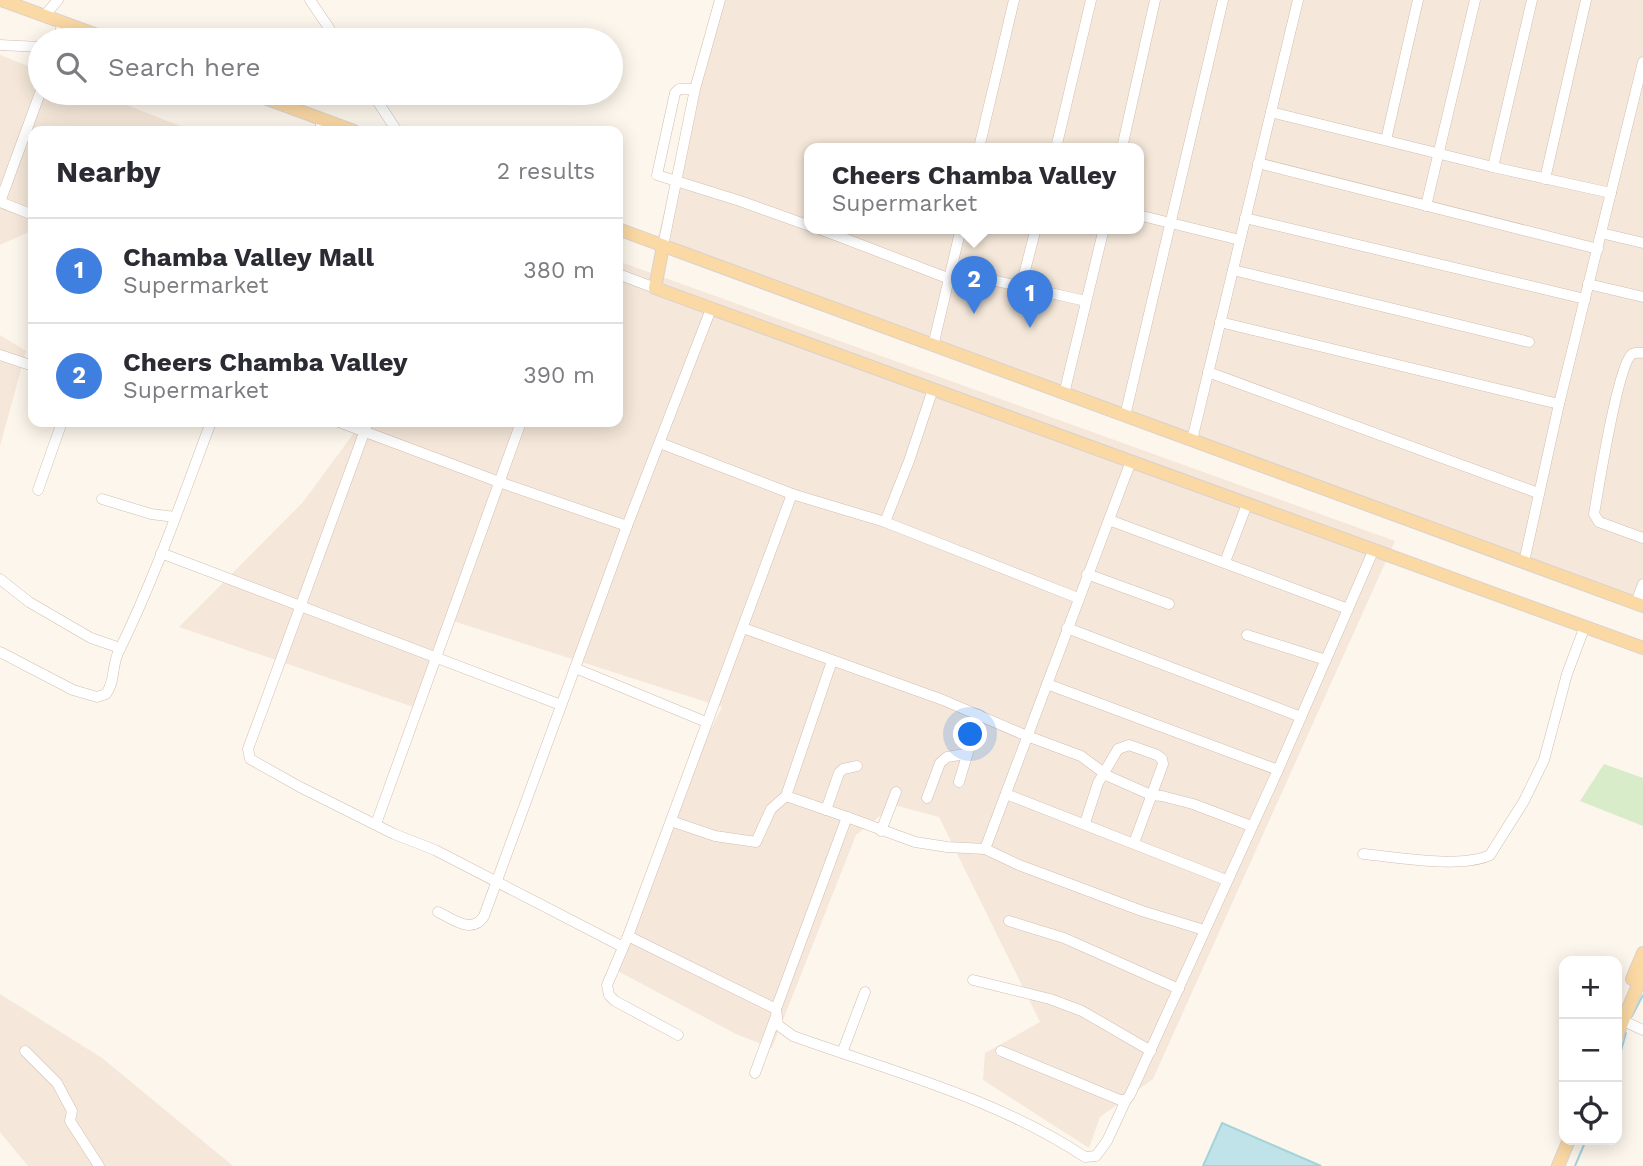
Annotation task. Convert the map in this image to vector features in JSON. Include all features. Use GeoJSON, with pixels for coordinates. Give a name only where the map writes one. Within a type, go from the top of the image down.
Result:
{"type":"FeatureCollection","features":[{"type":"Feature","properties":{"kind":"main road"},"geometry":{"type":"LineString","coordinates":[[1,0],[80,28]]}},
{"type":"Feature","properties":{"kind":"main road"},"geometry":{"type":"LineString","coordinates":[[276,105],[321,126]]}},
{"type":"Feature","properties":{"kind":"main road"},"geometry":{"type":"LineString","coordinates":[[623,231],[1639,605]]}},
{"type":"Feature","properties":{"kind":"main road"},"geometry":{"type":"LineString","coordinates":[[663,246],[655,288],[1643,648]]}},
{"type":"Feature","properties":{"kind":"main road"},"geometry":{"type":"LineString","coordinates":[[1622,1010],[1643,953]]}},
{"type":"Feature","properties":{"kind":"main road"},"geometry":{"type":"LineString","coordinates":[[1622,1012],[1643,973]]}},
{"type":"Feature","properties":{"kind":"main road"},"geometry":{"type":"LineString","coordinates":[[1558,1166],[1567,1145]]}},
{"type":"Feature","properties":{"kind":"main road"},"geometry":{"type":"LineString","coordinates":[[1563,1166],[1572,1145]]}},
{"type":"Feature","properties":{"kind":"street"},"geometry":{"type":"LineString","coordinates":[[44,16],[58,0]]}},
{"type":"Feature","properties":{"kind":"street"},"geometry":{"type":"LineString","coordinates":[[310,0],[329,28]]}},
{"type":"Feature","properties":{"kind":"street"},"geometry":{"type":"LineString","coordinates":[[663,246],[695,89],[720,0]]}},
{"type":"Feature","properties":{"kind":"street"},"geometry":{"type":"LineString","coordinates":[[980,143],[1014,0]]}},
{"type":"Feature","properties":{"kind":"street"},"geometry":{"type":"LineString","coordinates":[[1057,143],[1091,0]]}},
{"type":"Feature","properties":{"kind":"street"},"geometry":{"type":"LineString","coordinates":[[1123,143],[1155,0]]}},
{"type":"Feature","properties":{"kind":"street"},"geometry":{"type":"LineString","coordinates":[[1125,416],[1223,0]]}},
{"type":"Feature","properties":{"kind":"street"},"geometry":{"type":"LineString","coordinates":[[1192,440],[1298,0]]}},
{"type":"Feature","properties":{"kind":"street"},"geometry":{"type":"LineString","coordinates":[[1386,140],[1418,0]]}},
{"type":"Feature","properties":{"kind":"street"},"geometry":{"type":"LineString","coordinates":[[1426,206],[1475,0]]}},
{"type":"Feature","properties":{"kind":"street"},"geometry":{"type":"LineString","coordinates":[[1493,167],[1532,0]]}},
{"type":"Feature","properties":{"kind":"street"},"geometry":{"type":"LineString","coordinates":[[1545,179],[1586,0]]}},
{"type":"Feature","properties":{"kind":"street"},"geometry":{"type":"LineString","coordinates":[[62,28],[64,22]]}},
{"type":"Feature","properties":{"kind":"street"},"geometry":{"type":"LineString","coordinates":[[0,45],[28,46]]}},
{"type":"Feature","properties":{"kind":"street"},"geometry":{"type":"LineString","coordinates":[[1524,562],[1559,404],[1643,62]]}},
{"type":"Feature","properties":{"kind":"street"},"geometry":{"type":"LineString","coordinates":[[695,89],[679,89],[675,93],[656,173],[659,177],[804,224]]}},
{"type":"Feature","properties":{"kind":"street"},"geometry":{"type":"LineString","coordinates":[[28,213],[0,202],[36,105]]}},
{"type":"Feature","properties":{"kind":"street"},"geometry":{"type":"LineString","coordinates":[[380,105],[394,126]]}},
{"type":"Feature","properties":{"kind":"street"},"geometry":{"type":"LineString","coordinates":[[1271,112],[1611,193]]}},
{"type":"Feature","properties":{"kind":"street"},"geometry":{"type":"LineString","coordinates":[[1258,163],[1598,249]]}},
{"type":"Feature","properties":{"kind":"street"},"geometry":{"type":"LineString","coordinates":[[1144,216],[1240,240]]}},
{"type":"Feature","properties":{"kind":"street"},"geometry":{"type":"LineString","coordinates":[[1245,218],[1585,299]]}},
{"type":"Feature","properties":{"kind":"street"},"geometry":{"type":"LineString","coordinates":[[1601,233],[1643,243]]}},
{"type":"Feature","properties":{"kind":"street"},"geometry":{"type":"LineString","coordinates":[[834,234],[951,275],[1021,286],[1086,301]]}},
{"type":"Feature","properties":{"kind":"street"},"geometry":{"type":"LineString","coordinates":[[933,346],[960,234]]}},
{"type":"Feature","properties":{"kind":"street"},"geometry":{"type":"LineString","coordinates":[[1021,286],[1034,234]]}},
{"type":"Feature","properties":{"kind":"street"},"geometry":{"type":"LineString","coordinates":[[1065,394],[1103,234]]}},
{"type":"Feature","properties":{"kind":"street"},"geometry":{"type":"LineString","coordinates":[[1233,270],[1529,342]]}},
{"type":"Feature","properties":{"kind":"street"},"geometry":{"type":"LineString","coordinates":[[623,276],[655,288]]}},
{"type":"Feature","properties":{"kind":"street"},"geometry":{"type":"LineString","coordinates":[[1588,284],[1643,297]]}},
{"type":"Feature","properties":{"kind":"street"},"geometry":{"type":"LineString","coordinates":[[438,912],[465,925],[478,923],[484,916],[627,526],[711,309]]}},
{"type":"Feature","properties":{"kind":"street"},"geometry":{"type":"LineString","coordinates":[[1220,322],[1559,404]]}},
{"type":"Feature","properties":{"kind":"street"},"geometry":{"type":"LineString","coordinates":[[1643,353],[1630,356],[1624,372],[1611,418],[1594,514],[1599,522],[1643,538]]}},
{"type":"Feature","properties":{"kind":"street"},"geometry":{"type":"LineString","coordinates":[[0,355],[28,364]]}},
{"type":"Feature","properties":{"kind":"street"},"geometry":{"type":"LineString","coordinates":[[1208,372],[1538,493]]}},
{"type":"Feature","properties":{"kind":"street"},"geometry":{"type":"LineString","coordinates":[[885,522],[933,389]]}},
{"type":"Feature","properties":{"kind":"street"},"geometry":{"type":"LineString","coordinates":[[38,489],[60,427]]}},
{"type":"Feature","properties":{"kind":"street"},"geometry":{"type":"LineString","coordinates":[[0,652],[73,690],[97,697],[109,690],[115,660],[161,553],[209,427]]}},
{"type":"Feature","properties":{"kind":"street"},"geometry":{"type":"LineString","coordinates":[[623,947],[262,767],[250,759],[248,754],[366,427],[499,482],[627,526]]}},
{"type":"Feature","properties":{"kind":"street"},"geometry":{"type":"LineString","coordinates":[[376,824],[519,427]]}},
{"type":"Feature","properties":{"kind":"street"},"geometry":{"type":"LineString","coordinates":[[660,443],[792,494],[885,522],[1078,598]]}},
{"type":"Feature","properties":{"kind":"street"},"geometry":{"type":"LineString","coordinates":[[985,849],[1131,461]]}},
{"type":"Feature","properties":{"kind":"street"},"geometry":{"type":"LineString","coordinates":[[678,1035],[615,1001],[608,995],[607,985],[628,936],[792,494]]}},
{"type":"Feature","properties":{"kind":"street"},"geometry":{"type":"LineString","coordinates":[[102,499],[152,514],[175,517]]}},
{"type":"Feature","properties":{"kind":"street"},"geometry":{"type":"LineString","coordinates":[[1225,562],[1247,504]]}},
{"type":"Feature","properties":{"kind":"street"},"geometry":{"type":"LineString","coordinates":[[1109,520],[1348,609]]}},
{"type":"Feature","properties":{"kind":"street"},"geometry":{"type":"LineString","coordinates":[[776,1012],[778,1025],[793,1036],[980,1101],[1050,1135],[1086,1157],[1096,1156],[1107,1140],[1151,1051],[1374,550]]}},
{"type":"Feature","properties":{"kind":"street"},"geometry":{"type":"LineString","coordinates":[[161,553],[561,705]]}},
{"type":"Feature","properties":{"kind":"street"},"geometry":{"type":"LineString","coordinates":[[1087,574],[1169,604]]}},
{"type":"Feature","properties":{"kind":"street"},"geometry":{"type":"LineString","coordinates":[[0,579],[29,602],[81,632],[120,648]]}},
{"type":"Feature","properties":{"kind":"street"},"geometry":{"type":"LineString","coordinates":[[1639,605],[1643,584]]}},
{"type":"Feature","properties":{"kind":"street"},"geometry":{"type":"LineString","coordinates":[[1363,854],[1436,861],[1465,861],[1490,855],[1518,811],[1545,760],[1560,696],[1585,626]]}},
{"type":"Feature","properties":{"kind":"street"},"geometry":{"type":"LineString","coordinates":[[743,628],[979,715],[1081,756],[1125,785],[1151,796],[1193,804],[1251,826]]}},
{"type":"Feature","properties":{"kind":"street"},"geometry":{"type":"LineString","coordinates":[[1067,628],[1301,717]]}},
{"type":"Feature","properties":{"kind":"street"},"geometry":{"type":"LineString","coordinates":[[1247,635],[1326,660]]}},
{"type":"Feature","properties":{"kind":"street"},"geometry":{"type":"LineString","coordinates":[[671,821],[715,836],[756,842],[771,809],[786,796],[832,661]]}},
{"type":"Feature","properties":{"kind":"street"},"geometry":{"type":"LineString","coordinates":[[575,668],[706,722]]}},
{"type":"Feature","properties":{"kind":"street"},"geometry":{"type":"LineString","coordinates":[[1047,684],[1278,770]]}},
{"type":"Feature","properties":{"kind":"street"},"geometry":{"type":"LineString","coordinates":[[958,782],[979,715]]}},
{"type":"Feature","properties":{"kind":"street"},"geometry":{"type":"LineString","coordinates":[[1085,823],[1103,772],[1118,749],[1129,745],[1157,755],[1163,764],[1134,843]]}},
{"type":"Feature","properties":{"kind":"street"},"geometry":{"type":"LineString","coordinates":[[927,798],[940,762],[965,754]]}},
{"type":"Feature","properties":{"kind":"street"},"geometry":{"type":"LineString","coordinates":[[826,810],[839,773],[843,769],[857,766]]}},
{"type":"Feature","properties":{"kind":"street"},"geometry":{"type":"LineString","coordinates":[[881,831],[896,792]]}},
{"type":"Feature","properties":{"kind":"street"},"geometry":{"type":"LineString","coordinates":[[1006,794],[1226,880]]}},
{"type":"Feature","properties":{"kind":"street"},"geometry":{"type":"LineString","coordinates":[[786,796],[915,842],[985,849],[1019,865],[1142,911],[1204,930]]}},
{"type":"Feature","properties":{"kind":"street"},"geometry":{"type":"LineString","coordinates":[[755,1073],[847,817]]}},
{"type":"Feature","properties":{"kind":"street"},"geometry":{"type":"LineString","coordinates":[[1009,921],[1064,938],[1179,989]]}},
{"type":"Feature","properties":{"kind":"street"},"geometry":{"type":"LineString","coordinates":[[628,936],[776,1012]]}},
{"type":"Feature","properties":{"kind":"street"},"geometry":{"type":"LineString","coordinates":[[973,980],[1050,999],[1082,1011],[1151,1051]]}},
{"type":"Feature","properties":{"kind":"street"},"geometry":{"type":"LineString","coordinates":[[842,1053],[865,992]]}},
{"type":"Feature","properties":{"kind":"street"},"geometry":{"type":"LineString","coordinates":[[1621,1019],[1643,1030]]}},
{"type":"Feature","properties":{"kind":"street"},"geometry":{"type":"LineString","coordinates":[[24,1051],[57,1083],[72,1111],[70,1121],[99,1166]]}},
{"type":"Feature","properties":{"kind":"street"},"geometry":{"type":"LineString","coordinates":[[1001,1051],[1120,1100],[1126,1100]]}},
{"type":"Feature","properties":{"kind":"shaded area"},"geometry":{"type":"Polygon","coordinates":[[[714,0],[1643,0],[1643,602],[658,237],[714,0]]]}},
{"type":"Feature","properties":{"kind":"shaded area"},"geometry":{"type":"Polygon","coordinates":[[[0,55],[28,66],[28,105],[127,105],[180,126],[28,126],[28,232],[0,245],[0,55]]]}},
{"type":"Feature","properties":{"kind":"shaded area"},"geometry":{"type":"Polygon","coordinates":[[[623,263],[1395,541],[1153,1079],[1100,1117],[1089,1148],[983,1080],[985,1053],[1040,1022],[939,817],[894,805],[856,835],[772,1048],[736,1034],[612,968],[677,795],[722,707],[453,621],[422,710],[179,627],[303,502],[358,427],[623,427],[623,263]]]}},
{"type":"Feature","properties":{"kind":"shaded area"},"geometry":{"type":"Polygon","coordinates":[[[0,335],[26,351],[0,446],[0,335]]]}},
{"type":"Feature","properties":{"kind":"shaded area"},"geometry":{"type":"Polygon","coordinates":[[[0,994],[102,1058],[233,1166],[28,1166],[0,1132],[0,994]]]}},
{"type":"Feature","properties":{"kind":"green space"},"geometry":{"type":"Polygon","coordinates":[[[1604,764],[1643,778],[1643,826],[1580,801],[1604,764]]]}},
{"type":"Feature","properties":{"kind":"water"},"geometry":{"type":"Polygon","coordinates":[[[1222,1123],[1321,1166],[1203,1166],[1222,1123]]]}},
{"type":"Feature","properties":{"kind":"waterway"},"geometry":{"type":"LineString","coordinates":[[1632,1016],[1643,995]]}},
{"type":"Feature","properties":{"kind":"waterway"},"geometry":{"type":"LineString","coordinates":[[1622,1047],[1626,1033]]}},
{"type":"Feature","properties":{"kind":"waterway"},"geometry":{"type":"LineString","coordinates":[[1575,1166],[1584,1145]]}},
{"type":"Feature","properties":{"kind":"place","name":"Cheers Chamba Valley"},"geometry":{"type":"Point","coordinates":[974,314]}},
{"type":"Feature","properties":{"kind":"place","name":"Chamba Valley Mall"},"geometry":{"type":"Point","coordinates":[1030,328]}}]}
